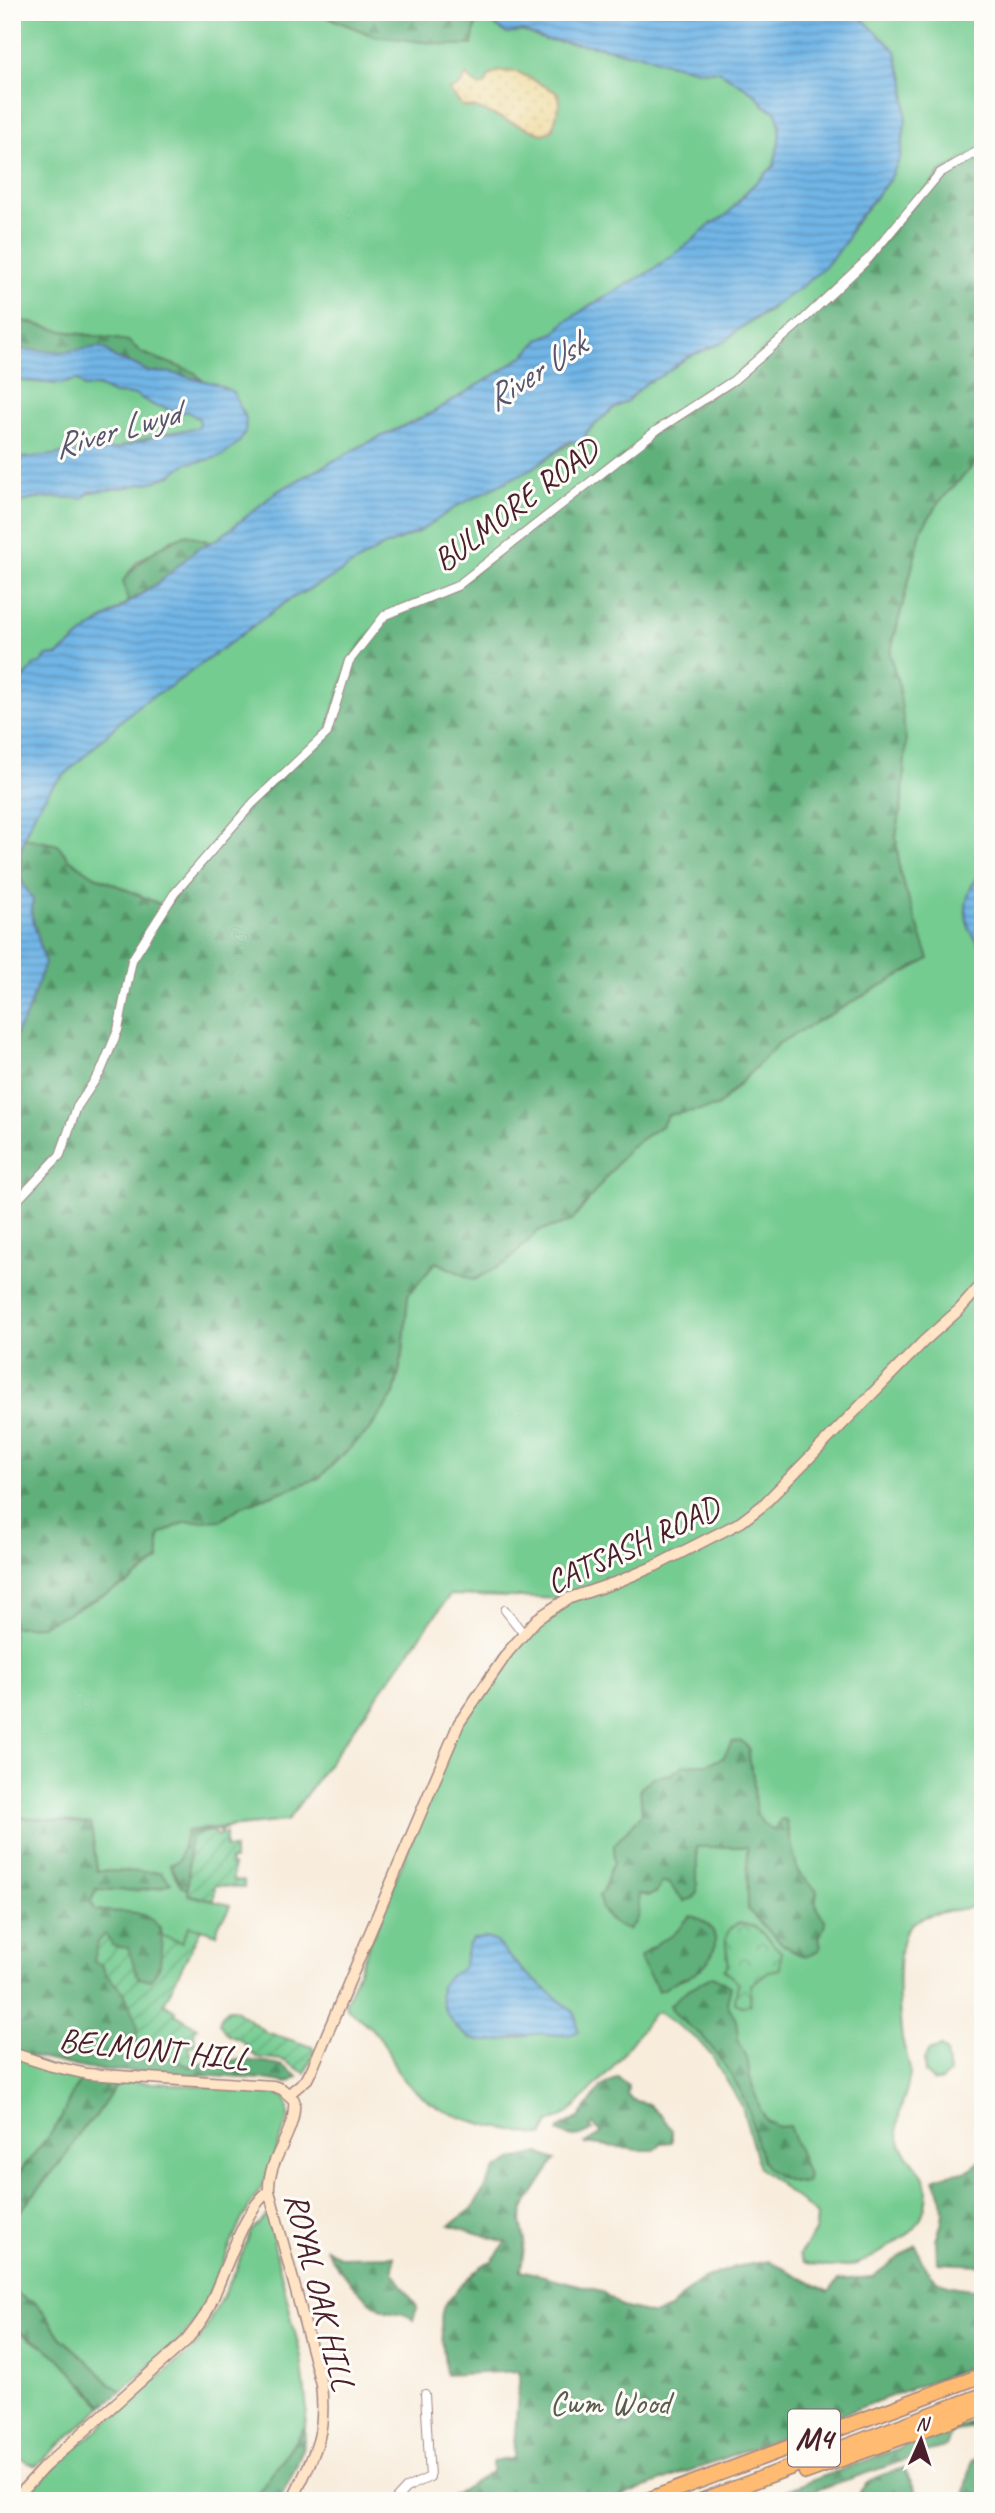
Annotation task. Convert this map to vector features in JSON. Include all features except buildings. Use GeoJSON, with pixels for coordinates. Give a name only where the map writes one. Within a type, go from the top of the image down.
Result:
{"type":"FeatureCollection","features":[{"type":"Feature","properties":{"kind":"highway","name":"M4"},"geometry":{"type":"LineString","coordinates":[[645,2501],[983,2375]]}},
{"type":"Feature","properties":{"kind":"highway","name":"M4"},"geometry":{"type":"LineString","coordinates":[[701,2501],[983,2395]]}},
{"type":"Feature","properties":{"kind":"highway","name":"M4"},"geometry":{"type":"LineString","coordinates":[[727,2501],[983,2407]]}},
{"type":"Feature","properties":{"kind":"street","name":"BULMORE ROAD"},"geometry":{"type":"LineString","coordinates":[[12,1206],[60,1155],[77,1107],[101,1071],[118,1030],[132,960],[174,894],[253,803],[327,733],[349,661],[385,615],[457,586],[657,430],[734,380],[869,258],[940,173],[983,148]]}},
{"type":"Feature","properties":{"kind":"street","name":"CATSASH ROAD"},"geometry":{"type":"LineString","coordinates":[[289,2094],[307,2079],[313,2067],[459,1723],[523,1633],[537,1619],[567,1599],[655,1566],[741,1522],[762,1506],[983,1283]]}},
{"type":"Feature","properties":{"kind":"street"},"geometry":{"type":"LineString","coordinates":[[505,1610],[523,1633]]}},
{"type":"Feature","properties":{"kind":"street","name":"BELMONT HILL"},"geometry":{"type":"LineString","coordinates":[[12,2053],[87,2074],[273,2086],[282,2088],[289,2094]]}},
{"type":"Feature","properties":{"kind":"street","name":"ROYAL OAK HILL"},"geometry":{"type":"LineString","coordinates":[[289,2094],[294,2100],[295,2110],[290,2131],[270,2170],[269,2191],[321,2384],[323,2410],[320,2442],[292,2501]]}},
{"type":"Feature","properties":{"kind":"street"},"geometry":{"type":"LineString","coordinates":[[13,2501],[44,2467],[186,2342],[204,2316],[245,2223],[260,2197],[269,2191]]}},
{"type":"Feature","properties":{"kind":"street"},"geometry":{"type":"LineString","coordinates":[[394,2501],[406,2488],[430,2477],[425,2394]]}},
{"type":"Feature","properties":{"kind":"green space"},"geometry":{"type":"Polygon","coordinates":[[[12,12],[315,12],[374,36],[471,45],[476,22],[491,22],[507,34],[522,31],[546,40],[642,54],[659,61],[699,70],[719,71],[754,93],[765,106],[776,111],[780,125],[774,166],[727,215],[711,224],[687,245],[651,271],[564,323],[556,333],[540,339],[525,355],[498,373],[430,414],[363,445],[278,491],[218,539],[210,543],[206,540],[173,539],[136,563],[124,580],[128,602],[58,655],[47,656],[12,690],[12,507],[37,498],[82,498],[96,491],[159,479],[187,463],[201,462],[225,453],[242,437],[245,421],[232,392],[202,380],[193,372],[142,353],[127,341],[62,331],[12,318],[12,12]],[[500,71],[489,76],[485,85],[477,85],[466,75],[458,87],[450,90],[462,106],[476,108],[542,134],[552,130],[560,102],[533,80],[500,71]]]}},
{"type":"Feature","properties":{"kind":"green space"},"geometry":{"type":"Polygon","coordinates":[[[315,12],[445,12],[476,22],[472,45],[448,45],[374,36],[315,12]]]}},
{"type":"Feature","properties":{"kind":"green space"},"geometry":{"type":"Polygon","coordinates":[[[855,12],[983,12],[983,148],[869,258],[327,733],[166,907],[95,876],[69,859],[57,845],[24,838],[36,810],[52,787],[143,702],[171,686],[290,599],[382,547],[420,531],[457,506],[533,468],[587,432],[646,383],[688,357],[726,341],[737,330],[769,311],[846,241],[852,227],[890,179],[900,158],[906,119],[905,81],[896,51],[855,12]]]}},
{"type":"Feature","properties":{"kind":"green space"},"geometry":{"type":"Polygon","coordinates":[[[983,148],[983,455],[940,501],[922,528],[890,654],[899,687],[906,742],[903,795],[896,837],[900,874],[929,959],[779,1043],[717,1107],[668,1115],[662,1125],[630,1147],[572,1221],[538,1231],[506,1263],[474,1280],[436,1262],[408,1295],[403,1353],[394,1394],[371,1428],[319,1478],[240,1507],[222,1520],[184,1522],[159,1535],[159,1560],[129,1583],[41,1626],[12,1627],[12,1042],[26,1015],[45,963],[31,912],[33,900],[21,880],[20,853],[24,838],[58,845],[69,859],[95,876],[166,907],[253,803],[327,733],[349,661],[385,615],[457,586],[657,430],[734,380],[869,258],[940,173],[983,148]]]}},
{"type":"Feature","properties":{"kind":"green space"},"geometry":{"type":"Polygon","coordinates":[[[12,318],[62,331],[128,341],[142,353],[194,372],[202,380],[171,373],[149,372],[114,358],[100,347],[63,352],[12,349],[12,318]]]}},
{"type":"Feature","properties":{"kind":"green space"},"geometry":{"type":"Polygon","coordinates":[[[12,380],[60,384],[77,380],[84,387],[98,386],[114,394],[136,395],[155,406],[164,406],[169,411],[189,412],[199,419],[200,424],[197,428],[162,434],[116,449],[12,459],[12,380]]]}},
{"type":"Feature","properties":{"kind":"green space"},"geometry":{"type":"Polygon","coordinates":[[[983,455],[983,1905],[942,1912],[914,1922],[908,1928],[901,1950],[900,2014],[902,2039],[910,2070],[898,2132],[906,2153],[926,2183],[926,2202],[922,2216],[915,2228],[876,2255],[843,2267],[831,2267],[804,2262],[799,2255],[816,2230],[817,2215],[759,2168],[742,2106],[712,2056],[697,2039],[658,2012],[654,2013],[611,2069],[569,2113],[549,2123],[542,2136],[482,2124],[445,2111],[428,2101],[398,2072],[377,2034],[345,2004],[459,1723],[508,1652],[565,1599],[450,1595],[287,1821],[187,1831],[179,1860],[170,1865],[179,1883],[188,1889],[188,1895],[230,1905],[219,1924],[217,1934],[190,1926],[183,1942],[162,1936],[161,1929],[131,1912],[95,1910],[91,1902],[96,1889],[162,1888],[97,1871],[91,1824],[12,1816],[12,1627],[41,1626],[159,1535],[184,1522],[222,1519],[240,1507],[319,1478],[394,1394],[403,1353],[408,1295],[436,1262],[474,1280],[506,1263],[538,1231],[572,1221],[630,1147],[662,1125],[668,1115],[717,1106],[779,1043],[928,959],[900,874],[896,837],[903,795],[899,687],[890,654],[922,528],[940,501],[983,455]]]}},
{"type":"Feature","properties":{"kind":"green space"},"geometry":{"type":"Polygon","coordinates":[[[187,534],[210,543],[197,549],[161,581],[128,602],[123,581],[152,553],[187,534]]]}},
{"type":"Feature","properties":{"kind":"green space"},"geometry":{"type":"Polygon","coordinates":[[[742,1741],[749,1749],[757,1814],[766,1826],[773,1830],[781,1820],[786,1821],[798,1872],[817,1891],[816,1904],[825,1924],[819,1938],[821,1946],[813,1954],[794,1952],[783,1945],[748,1910],[747,1847],[697,1847],[697,1892],[694,1898],[684,1901],[669,1883],[662,1882],[656,1893],[648,1896],[638,1894],[638,1913],[629,1930],[612,1922],[602,1909],[599,1896],[614,1863],[614,1845],[642,1814],[640,1789],[653,1777],[671,1774],[684,1765],[707,1764],[723,1758],[732,1742],[742,1741]]]}},
{"type":"Feature","properties":{"kind":"green space"},"geometry":{"type":"Polygon","coordinates":[[[12,1816],[91,1824],[97,1871],[160,1872],[171,1883],[144,1890],[96,1889],[91,1902],[96,1910],[142,1915],[152,1920],[159,1928],[163,1947],[151,1980],[137,1978],[95,1961],[102,1965],[107,1976],[124,1992],[139,2026],[136,2036],[140,2048],[157,2052],[191,2067],[220,2060],[271,2063],[282,2066],[298,2077],[288,2083],[264,2079],[88,2069],[12,2052],[12,1816]]]}},
{"type":"Feature","properties":{"kind":"green space"},"geometry":{"type":"Polygon","coordinates":[[[235,1826],[223,1829],[220,1833],[216,1829],[190,1835],[188,1889],[182,1887],[170,1865],[179,1860],[187,1831],[235,1826]]]}},
{"type":"Feature","properties":{"kind":"green space"},"geometry":{"type":"Polygon","coordinates":[[[214,1831],[216,1836],[226,1833],[226,1848],[234,1848],[234,1860],[230,1860],[230,1865],[233,1865],[233,1880],[244,1881],[244,1888],[215,1885],[214,1901],[188,1894],[190,1835],[214,1831]]]}},
{"type":"Feature","properties":{"kind":"green space"},"geometry":{"type":"Polygon","coordinates":[[[691,1916],[709,1926],[713,1933],[715,1940],[711,1956],[695,1973],[658,1991],[640,1956],[673,1935],[691,1916]]]}},
{"type":"Feature","properties":{"kind":"green space"},"geometry":{"type":"Polygon","coordinates":[[[740,1923],[756,1927],[781,1952],[780,1969],[769,1971],[751,1985],[750,2005],[742,2006],[735,2003],[738,1983],[724,1970],[729,1964],[727,1934],[740,1923]]]}},
{"type":"Feature","properties":{"kind":"green space"},"geometry":{"type":"Polygon","coordinates":[[[189,1926],[201,1929],[164,2003],[176,2011],[175,2014],[197,2027],[194,2032],[195,2045],[188,2047],[193,2064],[191,2067],[157,2052],[140,2048],[136,2036],[138,2026],[124,1992],[107,1976],[102,1965],[94,1961],[98,1942],[105,1934],[113,1946],[128,1948],[138,1978],[151,1980],[160,1966],[162,1936],[182,1942],[189,1926]]]}},
{"type":"Feature","properties":{"kind":"green space"},"geometry":{"type":"Polygon","coordinates":[[[713,1976],[731,1987],[727,2003],[736,2020],[739,2043],[747,2057],[760,2109],[767,2121],[779,2127],[789,2126],[808,2175],[806,2183],[782,2178],[767,2168],[759,2151],[747,2106],[735,2081],[707,2042],[677,2016],[670,2005],[687,1990],[713,1976]]]}},
{"type":"Feature","properties":{"kind":"green space"},"geometry":{"type":"Polygon","coordinates":[[[228,2009],[234,2009],[266,2032],[313,2047],[315,2050],[305,2073],[282,2060],[256,2057],[242,2041],[227,2034],[219,2023],[228,2009]]]}},
{"type":"Feature","properties":{"kind":"green space"},"geometry":{"type":"Polygon","coordinates":[[[941,2047],[946,2052],[949,2074],[941,2081],[934,2081],[925,2073],[924,2060],[928,2051],[941,2047]]]}},
{"type":"Feature","properties":{"kind":"green space"},"geometry":{"type":"Polygon","coordinates":[[[12,2053],[83,2078],[74,2090],[58,2124],[22,2169],[12,2188],[12,2053]]]}},
{"type":"Feature","properties":{"kind":"green space"},"geometry":{"type":"Polygon","coordinates":[[[618,2077],[628,2086],[627,2095],[633,2100],[648,2104],[663,2118],[672,2130],[672,2142],[661,2143],[655,2150],[639,2150],[586,2143],[602,2133],[593,2124],[590,2127],[593,2130],[579,2136],[572,2137],[558,2131],[562,2126],[579,2118],[601,2087],[618,2077]]]}},
{"type":"Feature","properties":{"kind":"green space"},"geometry":{"type":"Polygon","coordinates":[[[83,2078],[119,2081],[95,2117],[83,2127],[64,2158],[12,2221],[12,2188],[22,2169],[58,2124],[74,2090],[83,2078]]]}},
{"type":"Feature","properties":{"kind":"green space"},"geometry":{"type":"Polygon","coordinates":[[[119,2081],[270,2090],[285,2098],[288,2105],[288,2119],[265,2181],[241,2221],[201,2313],[182,2338],[122,2391],[110,2384],[60,2337],[43,2311],[12,2290],[12,2221],[64,2158],[83,2127],[95,2117],[119,2081]]]}},
{"type":"Feature","properties":{"kind":"green space","name":"Cwm Wood"},"geometry":{"type":"Polygon","coordinates":[[[539,2153],[555,2160],[523,2209],[521,2221],[525,2241],[521,2270],[601,2291],[622,2307],[654,2315],[670,2309],[704,2279],[735,2267],[769,2261],[829,2292],[838,2280],[872,2277],[916,2245],[932,2277],[948,2285],[983,2290],[983,2362],[608,2501],[445,2501],[492,2471],[492,2462],[513,2458],[520,2371],[446,2375],[442,2312],[456,2291],[479,2268],[492,2261],[506,2242],[450,2225],[472,2209],[495,2170],[514,2159],[539,2153]]]}},
{"type":"Feature","properties":{"kind":"green space"},"geometry":{"type":"Polygon","coordinates":[[[983,2156],[983,2265],[937,2263],[936,2239],[943,2211],[942,2199],[934,2179],[972,2168],[983,2156]]]}},
{"type":"Feature","properties":{"kind":"green space"},"geometry":{"type":"Polygon","coordinates":[[[267,2215],[301,2357],[307,2410],[305,2427],[253,2501],[21,2501],[42,2477],[197,2345],[235,2272],[251,2231],[267,2215]]]}},
{"type":"Feature","properties":{"kind":"green space"},"geometry":{"type":"Polygon","coordinates":[[[326,2248],[340,2257],[394,2256],[393,2272],[417,2307],[413,2320],[406,2315],[386,2311],[366,2298],[343,2273],[326,2248]]]}},
{"type":"Feature","properties":{"kind":"green space"},"geometry":{"type":"Polygon","coordinates":[[[12,2290],[34,2302],[60,2337],[110,2384],[122,2391],[103,2406],[61,2360],[41,2344],[17,2331],[12,2325],[12,2290]]]}},
{"type":"Feature","properties":{"kind":"green space"},"geometry":{"type":"Polygon","coordinates":[[[12,2325],[62,2360],[103,2406],[36,2466],[12,2455],[12,2325]]]}},
{"type":"Feature","properties":{"kind":"green space"},"geometry":{"type":"Polygon","coordinates":[[[983,2417],[983,2424],[952,2432],[946,2446],[784,2501],[757,2501],[983,2417]]]}},
{"type":"Feature","properties":{"kind":"green space"},"geometry":{"type":"Polygon","coordinates":[[[305,2427],[300,2456],[279,2501],[253,2501],[305,2427]]]}},
{"type":"Feature","properties":{"kind":"green space"},"geometry":{"type":"Polygon","coordinates":[[[983,2453],[983,2501],[963,2501],[972,2461],[983,2453]]]}},
{"type":"Feature","properties":{"kind":"green space"},"geometry":{"type":"Polygon","coordinates":[[[904,2468],[921,2501],[854,2501],[864,2486],[874,2478],[904,2468]]]}},
{"type":"Feature","properties":{"kind":"sand"},"geometry":{"type":"Polygon","coordinates":[[[500,71],[518,72],[558,93],[560,102],[552,131],[542,134],[476,108],[462,106],[449,90],[460,86],[466,75],[477,85],[485,85],[489,76],[500,71]]]}},
{"type":"Feature","properties":{"kind":"water","name":"River Usk"},"geometry":{"type":"Polygon","coordinates":[[[445,12],[855,12],[896,51],[905,81],[906,119],[900,158],[890,179],[852,226],[846,241],[825,267],[799,289],[737,330],[726,341],[688,357],[646,383],[587,431],[585,439],[580,443],[570,441],[533,468],[457,506],[420,531],[382,547],[290,599],[171,686],[143,702],[52,787],[36,810],[20,853],[21,880],[33,900],[31,912],[45,963],[26,1015],[12,1042],[12,690],[34,665],[41,664],[47,656],[58,655],[83,634],[161,581],[197,549],[218,539],[278,491],[363,445],[430,414],[525,355],[540,339],[556,332],[564,323],[591,305],[651,271],[711,224],[727,215],[774,166],[780,125],[776,112],[765,106],[754,93],[719,71],[699,70],[659,61],[642,54],[546,40],[522,31],[507,34],[491,22],[476,22],[445,12]]]}},
{"type":"Feature","properties":{"kind":"water"},"geometry":{"type":"Polygon","coordinates":[[[100,347],[114,358],[149,372],[188,377],[216,384],[233,392],[246,419],[245,433],[224,455],[187,463],[171,475],[156,481],[89,492],[83,498],[37,498],[12,507],[12,459],[116,449],[162,434],[197,428],[200,424],[199,419],[188,412],[169,411],[136,395],[114,394],[98,386],[84,387],[77,380],[60,384],[12,380],[12,349],[63,352],[100,347]]]}},
{"type":"Feature","properties":{"kind":"water"},"geometry":{"type":"Polygon","coordinates":[[[983,871],[983,947],[970,930],[966,918],[966,903],[971,889],[983,871]]]}},
{"type":"Feature","properties":{"kind":"water"},"geometry":{"type":"Polygon","coordinates":[[[486,1938],[495,1941],[522,1970],[575,2013],[578,2031],[568,2035],[535,2034],[484,2041],[469,2037],[455,2025],[441,2000],[442,1984],[446,1978],[463,1967],[468,1945],[473,1939],[486,1938]]]}},
{"type":"Feature","properties":{"kind":"water label","name":"River Lwyd"},"geometry":{"type":"Point","coordinates":[116,429]}}]}
